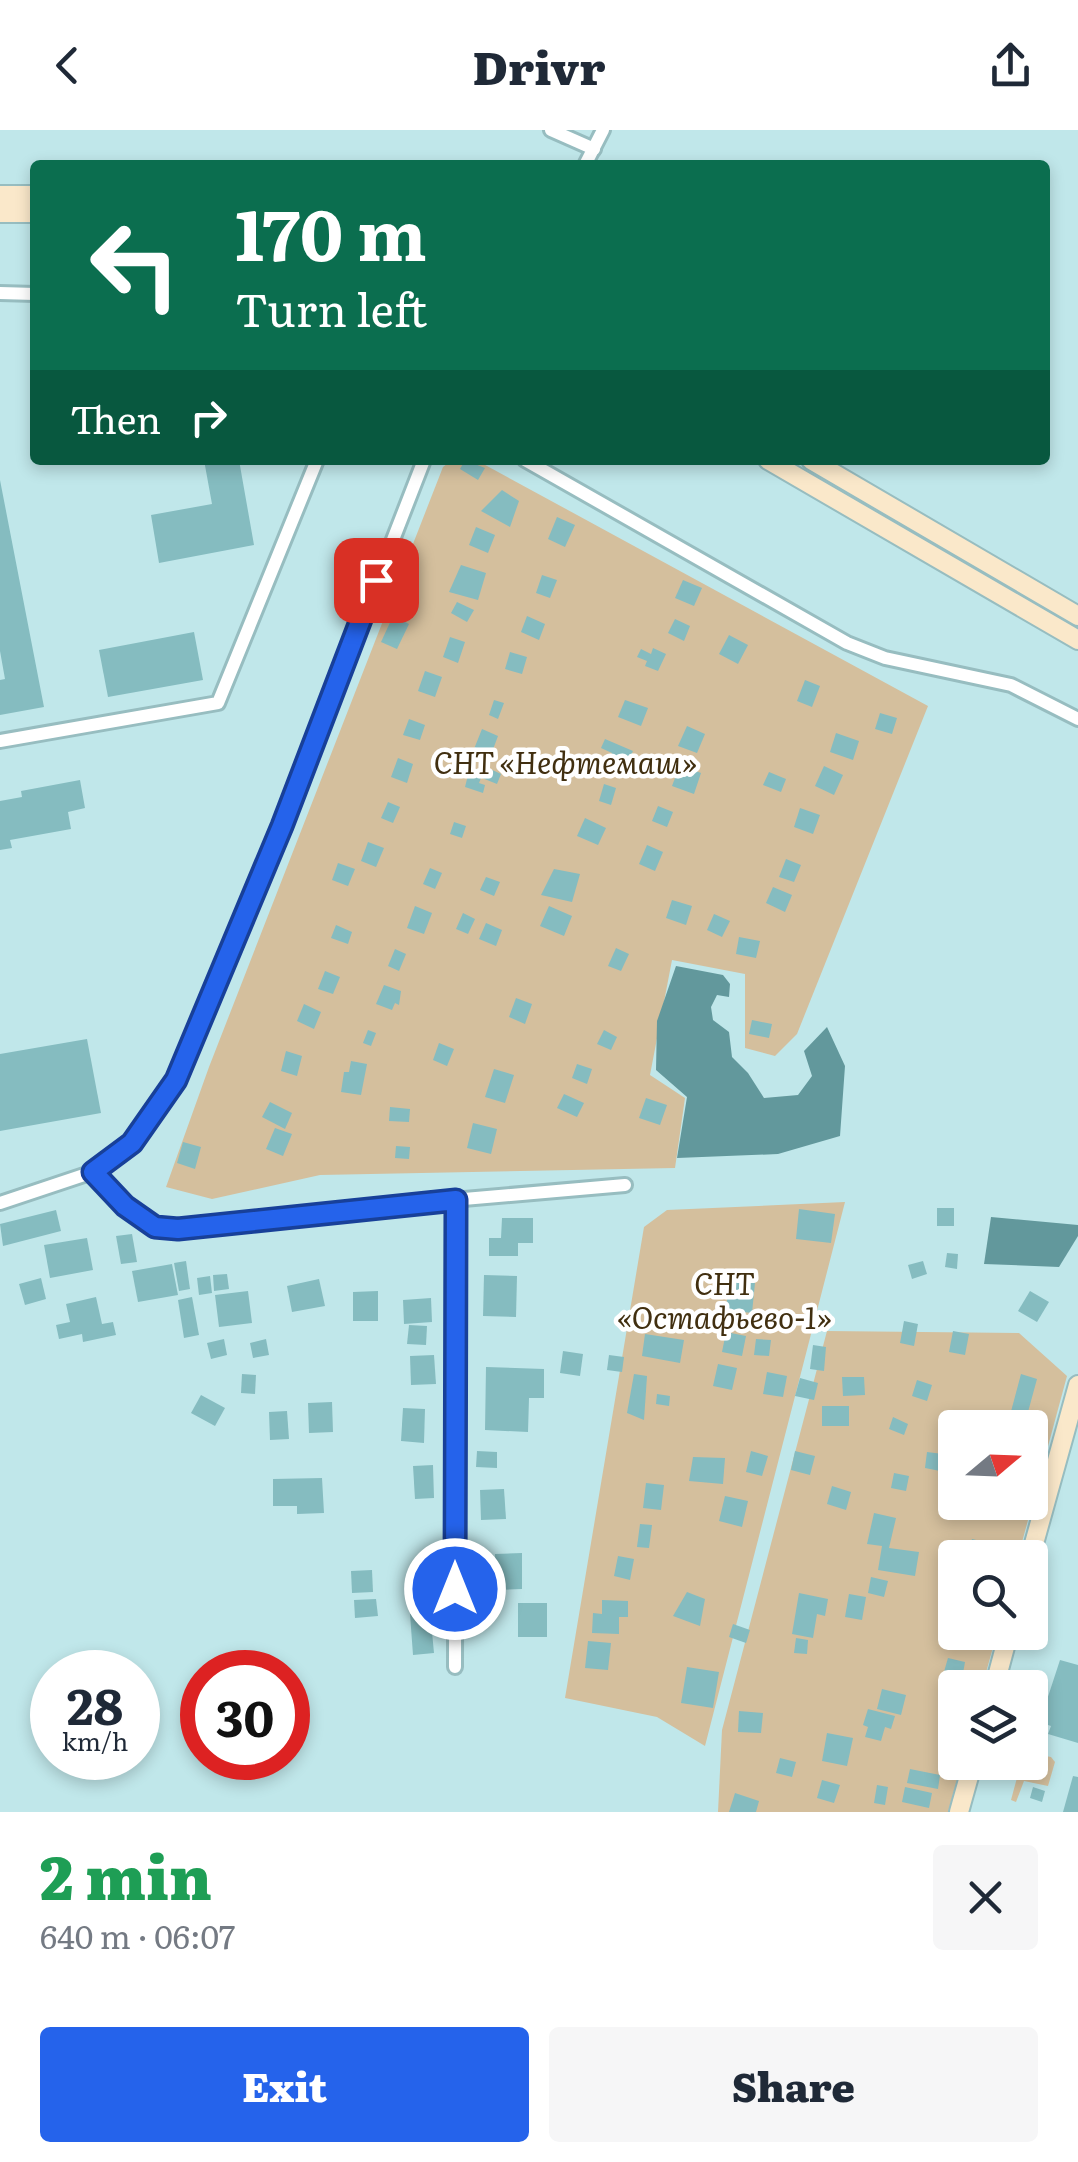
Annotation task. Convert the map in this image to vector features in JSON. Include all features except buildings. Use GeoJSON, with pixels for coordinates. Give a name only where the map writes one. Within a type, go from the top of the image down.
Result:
{"type":"FeatureCollection","features":[{"type":"Feature","properties":{"kind":"main road"},"geometry":{"type":"LineString","coordinates":[[0,195],[30,195]]}},
{"type":"Feature","properties":{"kind":"main road"},"geometry":{"type":"LineString","coordinates":[[0,214],[30,213]]}},
{"type":"Feature","properties":{"kind":"main road"},"geometry":{"type":"LineString","coordinates":[[777,465],[1078,640]]}},
{"type":"Feature","properties":{"kind":"main road"},"geometry":{"type":"LineString","coordinates":[[820,465],[1078,616]]}},
{"type":"Feature","properties":{"kind":"main road"},"geometry":{"type":"LineString","coordinates":[[1035,1540],[1078,1385]]}},
{"type":"Feature","properties":{"kind":"main road"},"geometry":{"type":"LineString","coordinates":[[960,1812],[968,1780]]}},
{"type":"Feature","properties":{"kind":"street"},"geometry":{"type":"LineString","coordinates":[[551,130],[594,149]]}},
{"type":"Feature","properties":{"kind":"street"},"geometry":{"type":"LineString","coordinates":[[588,160],[603,130]]}},
{"type":"Feature","properties":{"kind":"street"},"geometry":{"type":"LineString","coordinates":[[0,293],[30,294]]}},
{"type":"Feature","properties":{"kind":"street"},"geometry":{"type":"LineString","coordinates":[[0,741],[218,703],[314,465]]}},
{"type":"Feature","properties":{"kind":"street"},"geometry":{"type":"LineString","coordinates":[[0,1203],[93,1172],[132,1143],[176,1080],[282,826],[422,465]]}},
{"type":"Feature","properties":{"kind":"street"},"geometry":{"type":"LineString","coordinates":[[535,465],[847,643],[885,658],[1011,685],[1078,719]]}},
{"type":"Feature","properties":{"kind":"street"},"geometry":{"type":"LineString","coordinates":[[93,1172],[125,1206],[155,1227],[178,1229],[625,1186]]}},
{"type":"Feature","properties":{"kind":"street"},"geometry":{"type":"LineString","coordinates":[[455,1667],[456,1200]]}},
{"type":"Feature","properties":{"kind":"green space","name":"СНТ «Нефтемаш»"},"geometry":{"type":"Polygon","coordinates":[[[485,465],[928,706],[797,1034],[775,1056],[745,1048],[745,974],[672,960],[650,1075],[685,1098],[675,1168],[320,1175],[212,1199],[166,1187],[209,1067],[443,467],[485,465]]]}},
{"type":"Feature","properties":{"kind":"green space","name":"СНТ «Остафьево-1»"},"geometry":{"type":"Polygon","coordinates":[[[845,1202],[705,1746],[657,1717],[565,1698],[644,1227],[667,1210],[845,1202]]]}},
{"type":"Feature","properties":{"kind":"green space"},"geometry":{"type":"Polygon","coordinates":[[[827,1331],[1019,1333],[1067,1376],[1048,1446],[1048,1410],[938,1410],[938,1520],[1028,1520],[1023,1540],[938,1540],[938,1650],[992,1650],[987,1670],[938,1670],[938,1780],[957,1780],[948,1812],[718,1812],[722,1730],[827,1331]]]}},
{"type":"Feature","properties":{"kind":"green space"},"geometry":{"type":"Polygon","coordinates":[[[1048,1756],[1051,1757],[1055,1762],[1048,1786],[1024,1781],[1016,1802],[1011,1800],[1016,1780],[1048,1780],[1048,1756]]]}},
{"type":"Feature","properties":{"kind":"water"},"geometry":{"type":"Polygon","coordinates":[[[676,966],[723,975],[730,984],[729,997],[717,995],[711,1007],[713,1020],[729,1032],[732,1057],[764,1098],[798,1095],[812,1076],[804,1051],[827,1027],[845,1066],[840,1136],[778,1154],[677,1158],[687,1097],[656,1070],[657,1021],[676,966]]]}},
{"type":"Feature","properties":{"kind":"water"},"geometry":{"type":"Polygon","coordinates":[[[991,1217],[1078,1225],[1078,1236],[1059,1267],[984,1264],[991,1217]]]}},
{"type":"Feature","properties":{"kind":"route"},"geometry":{"type":"LineString","coordinates":[[376,580],[282,826],[176,1080],[132,1143],[93,1172],[125,1206],[155,1227],[178,1229],[456,1200],[455,1589]]}}]}
